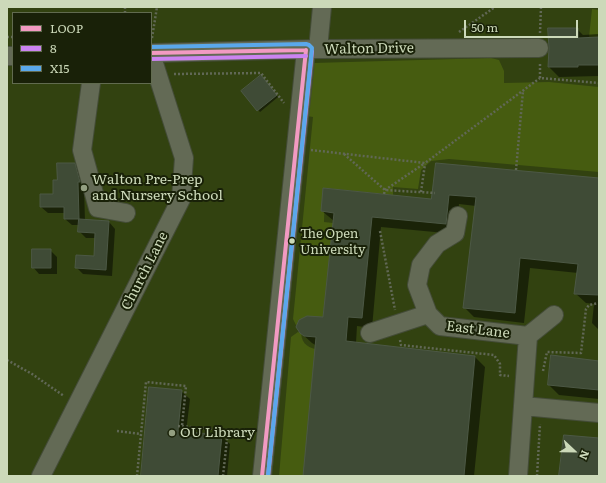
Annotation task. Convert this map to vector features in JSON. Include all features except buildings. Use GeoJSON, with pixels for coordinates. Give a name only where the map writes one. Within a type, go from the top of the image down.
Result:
{"type":"FeatureCollection","features":[{"type":"Feature","properties":{"kind":"street"},"geometry":{"type":"LineString","coordinates":[[262,476],[299,113],[322,7]]}},
{"type":"Feature","properties":{"kind":"street","name":"Walton Drive"},"geometry":{"type":"LineString","coordinates":[[152,54],[312,50],[539,48]]}},
{"type":"Feature","properties":{"kind":"street","name":"Church Lane"},"geometry":{"type":"LineString","coordinates":[[41,476],[181,199],[184,158],[152,57]]}},
{"type":"Feature","properties":{"kind":"street"},"geometry":{"type":"LineString","coordinates":[[91,84],[82,150],[98,208],[126,213]]}},
{"type":"Feature","properties":{"kind":"street","name":"East Lane"},"geometry":{"type":"LineString","coordinates":[[458,216],[455,233],[438,244],[420,265],[417,285],[428,314],[440,326],[528,336],[554,315]]}},
{"type":"Feature","properties":{"kind":"street"},"geometry":{"type":"LineString","coordinates":[[370,333],[428,314]]}},
{"type":"Feature","properties":{"kind":"street","name":"East Lane"},"geometry":{"type":"LineString","coordinates":[[518,476],[528,336]]}},
{"type":"Feature","properties":{"kind":"street"},"geometry":{"type":"LineString","coordinates":[[523,406],[599,413]]}},
{"type":"Feature","properties":{"kind":"path"},"geometry":{"type":"LineString","coordinates":[[152,32],[156,7]]}},
{"type":"Feature","properties":{"kind":"path"},"geometry":{"type":"LineString","coordinates":[[456,34],[495,7]]}},
{"type":"Feature","properties":{"kind":"path"},"geometry":{"type":"LineString","coordinates":[[540,7],[540,78]]}},
{"type":"Feature","properties":{"kind":"path"},"geometry":{"type":"LineString","coordinates":[[157,74],[261,73],[288,106],[299,113]]}},
{"type":"Feature","properties":{"kind":"path"},"geometry":{"type":"LineString","coordinates":[[384,194],[385,190],[425,163],[540,78],[599,83]]}},
{"type":"Feature","properties":{"kind":"path"},"geometry":{"type":"LineString","coordinates":[[516,170],[523,90]]}},
{"type":"Feature","properties":{"kind":"path"},"geometry":{"type":"LineString","coordinates":[[307,150],[425,163]]}},
{"type":"Feature","properties":{"kind":"path"},"geometry":{"type":"LineString","coordinates":[[343,154],[385,190],[435,193]]}},
{"type":"Feature","properties":{"kind":"path"},"geometry":{"type":"LineString","coordinates":[[422,192],[425,163]]}},
{"type":"Feature","properties":{"kind":"path"},"geometry":{"type":"LineString","coordinates":[[543,372],[547,352],[581,353],[586,309],[589,305],[599,303]]}},
{"type":"Feature","properties":{"kind":"path"},"geometry":{"type":"LineString","coordinates":[[7,360],[32,374],[69,400],[77,403]]}},
{"type":"Feature","properties":{"kind":"path"},"geometry":{"type":"LineString","coordinates":[[137,476],[146,382],[186,386],[182,426]]}},
{"type":"Feature","properties":{"kind":"path"},"geometry":{"type":"LineString","coordinates":[[537,476],[542,408]]}},
{"type":"Feature","properties":{"kind":"path"},"geometry":{"type":"LineString","coordinates":[[178,426],[266,434]]}},
{"type":"Feature","properties":{"kind":"path"},"geometry":{"type":"LineString","coordinates":[[116,430],[141,434]]}},
{"type":"Feature","properties":{"kind":"path"},"geometry":{"type":"LineString","coordinates":[[223,476],[228,430]]}},
{"type":"Feature","properties":{"kind":"shaded area","name":"The Open University"},"geometry":{"type":"Polygon","coordinates":[[[7,7],[599,7],[599,476],[7,476],[7,7]]]}},
{"type":"Feature","properties":{"kind":"shaded area"},"geometry":{"type":"Polygon","coordinates":[[[592,9],[599,10],[599,37],[589,37],[592,9]]]}},
{"type":"Feature","properties":{"kind":"shaded area"},"geometry":{"type":"Polygon","coordinates":[[[491,58],[499,60],[504,71],[504,83],[549,82],[599,87],[599,172],[449,159],[431,161],[421,170],[418,189],[393,187],[393,195],[325,188],[324,222],[342,224],[332,323],[300,326],[296,325],[293,319],[313,117],[301,115],[313,63],[491,58]]]}},
{"type":"Feature","properties":{"kind":"shaded area"},"geometry":{"type":"Polygon","coordinates":[[[298,332],[301,333],[303,340],[307,345],[320,350],[308,476],[279,476],[291,337],[298,332]]]}},
{"type":"Feature","properties":{"kind":"transit line","name":"X15"},"geometry":{"type":"LineString","coordinates":[[152,47],[306,44],[312,48],[268,476]]}},
{"type":"Feature","properties":{"kind":"transit line","name":"LOOP"},"geometry":{"type":"LineString","coordinates":[[152,53],[306,50]]}},
{"type":"Feature","properties":{"kind":"transit line","name":"LOOP"},"geometry":{"type":"LineString","coordinates":[[262,476],[306,50]]}},
{"type":"Feature","properties":{"kind":"transit line","name":"8"},"geometry":{"type":"LineString","coordinates":[[268,476],[312,51]]}},
{"type":"Feature","properties":{"kind":"transit line","name":"8"},"geometry":{"type":"LineString","coordinates":[[152,59],[306,56]]}},
{"type":"Feature","properties":{"kind":"place","name":"Walton Pre-Prep and Nursery School"},"geometry":{"type":"Point","coordinates":[84,188]}},
{"type":"Feature","properties":{"kind":"place","name":"The Open University"},"geometry":{"type":"Point","coordinates":[292,241]}},
{"type":"Feature","properties":{"kind":"place","name":"OU Library"},"geometry":{"type":"Point","coordinates":[172,433]}}]}
